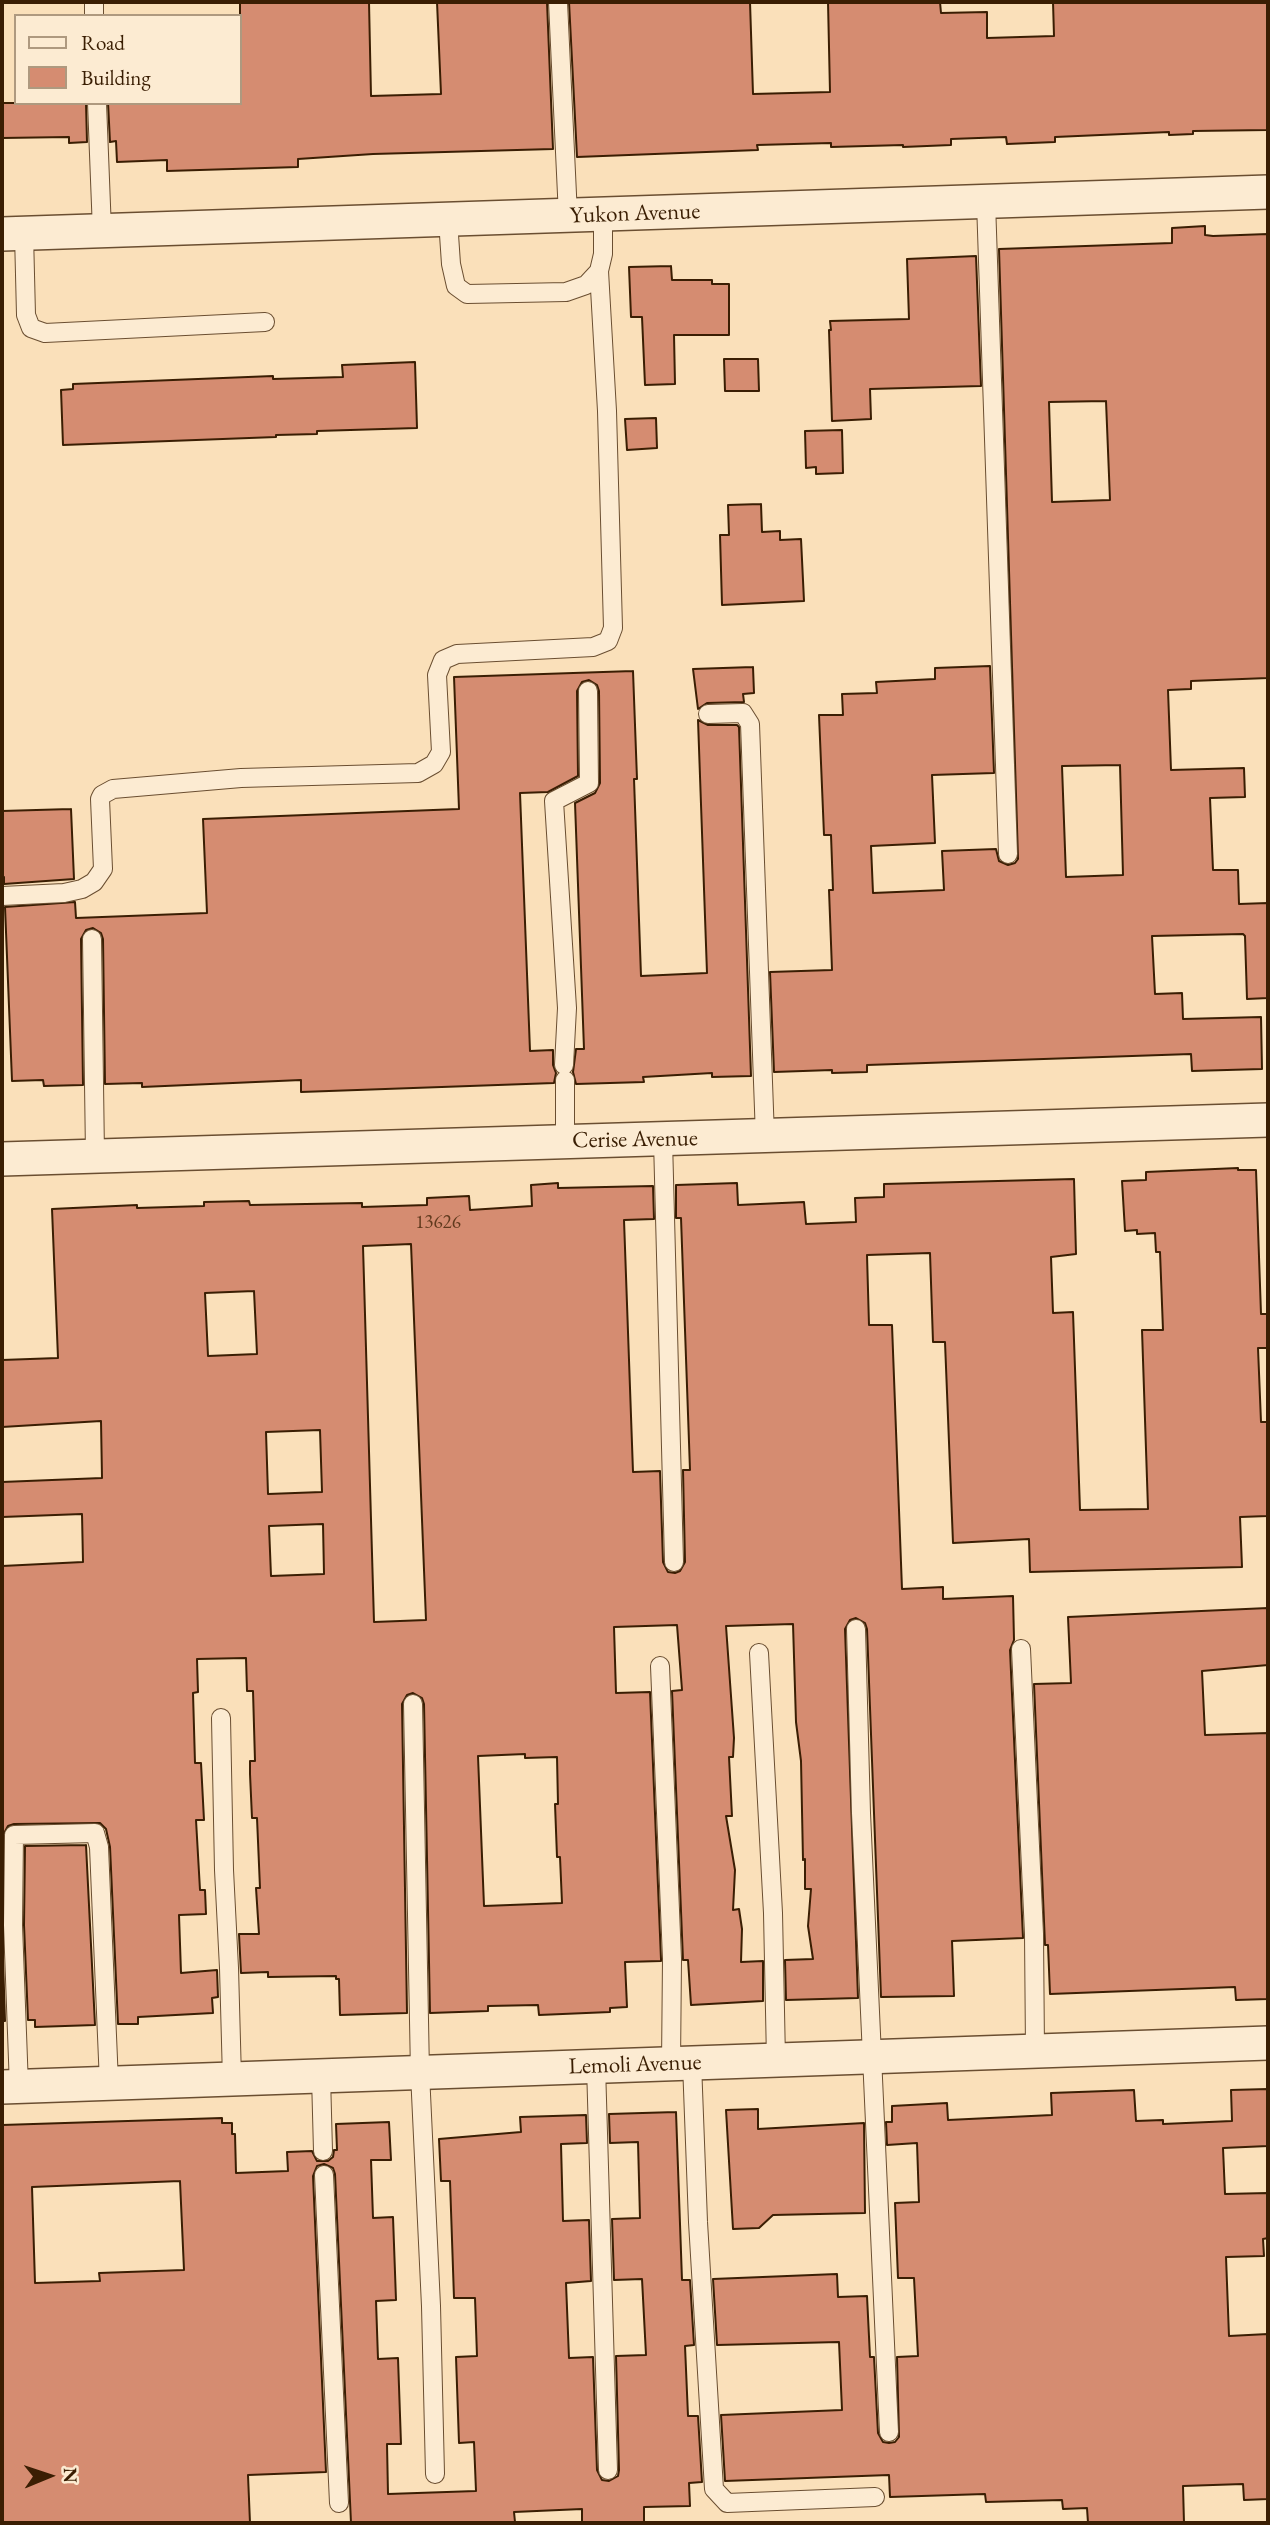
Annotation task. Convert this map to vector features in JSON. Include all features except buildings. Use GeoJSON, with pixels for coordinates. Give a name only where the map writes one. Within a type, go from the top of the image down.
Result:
{"type":"FeatureCollection","features":[{"type":"Feature","properties":{"kind":"street","name":"Yukon Avenue"},"geometry":{"type":"LineString","coordinates":[[13,234],[1268,192]]}},
{"type":"Feature","properties":{"kind":"street","name":"Cerise Avenue"},"geometry":{"type":"LineString","coordinates":[[2,1158],[310,1151],[1268,1120]]}},
{"type":"Feature","properties":{"kind":"street","name":"Lemoli Avenue"},"geometry":{"type":"LineString","coordinates":[[10,2087],[1268,2043]]}},
{"type":"Feature","properties":{"kind":"lane"},"geometry":{"type":"LineString","coordinates":[[558,2],[568,216]]}},
{"type":"Feature","properties":{"kind":"lane"},"geometry":{"type":"LineString","coordinates":[[97,105],[102,231]]}},
{"type":"Feature","properties":{"kind":"lane"},"geometry":{"type":"LineString","coordinates":[[986,202],[1008,854]]}},
{"type":"Feature","properties":{"kind":"lane"},"geometry":{"type":"LineString","coordinates":[[2,896],[64,893],[82,889],[94,882],[103,869],[100,799],[102,794],[113,789],[241,778],[418,773],[434,764],[441,752],[437,676],[443,660],[457,654],[593,647],[608,641],[613,628],[607,411],[599,271],[603,254],[603,215]]}},
{"type":"Feature","properties":{"kind":"lane"},"geometry":{"type":"LineString","coordinates":[[448,220],[450,264],[456,286],[467,294],[566,292],[586,285],[599,271]]}},
{"type":"Feature","properties":{"kind":"lane"},"geometry":{"type":"LineString","coordinates":[[13,234],[26,315],[31,328],[45,333],[265,322]]}},
{"type":"Feature","properties":{"kind":"lane"},"geometry":{"type":"LineString","coordinates":[[565,1142],[567,1008],[554,801],[589,783],[588,691]]}},
{"type":"Feature","properties":{"kind":"lane"},"geometry":{"type":"LineString","coordinates":[[708,714],[743,713],[750,724],[765,1137]]}},
{"type":"Feature","properties":{"kind":"lane"},"geometry":{"type":"LineString","coordinates":[[92,939],[95,1155]]}},
{"type":"Feature","properties":{"kind":"lane"},"geometry":{"type":"LineString","coordinates":[[663,1140],[674,1562]]}},
{"type":"Feature","properties":{"kind":"lane"},"geometry":{"type":"LineString","coordinates":[[856,1629],[861,1813],[889,2432]]}},
{"type":"Feature","properties":{"kind":"lane"},"geometry":{"type":"LineString","coordinates":[[1021,1649],[1034,1934],[1035,2051]]}},
{"type":"Feature","properties":{"kind":"lane"},"geometry":{"type":"LineString","coordinates":[[759,1653],[773,1913],[776,2060]]}},
{"type":"Feature","properties":{"kind":"lane"},"geometry":{"type":"LineString","coordinates":[[660,1666],[672,1959],[698,2222],[714,2488],[727,2503],[875,2497]]}},
{"type":"Feature","properties":{"kind":"lane"},"geometry":{"type":"LineString","coordinates":[[413,1704],[420,2073],[431,2306],[435,2474]]}},
{"type":"Feature","properties":{"kind":"lane"},"geometry":{"type":"LineString","coordinates":[[222,1718],[224,1870],[232,2079]]}},
{"type":"Feature","properties":{"kind":"lane"},"geometry":{"type":"LineString","coordinates":[[10,2087],[14,1835],[95,1833],[99,1847],[109,2084]]}},
{"type":"Feature","properties":{"kind":"lane"},"geometry":{"type":"LineString","coordinates":[[596,2066],[608,2470]]}},
{"type":"Feature","properties":{"kind":"lane"},"geometry":{"type":"LineString","coordinates":[[321,2076],[323,2151]]}},
{"type":"Feature","properties":{"kind":"lane"},"geometry":{"type":"LineString","coordinates":[[324,2175],[339,2503]]}}]}
